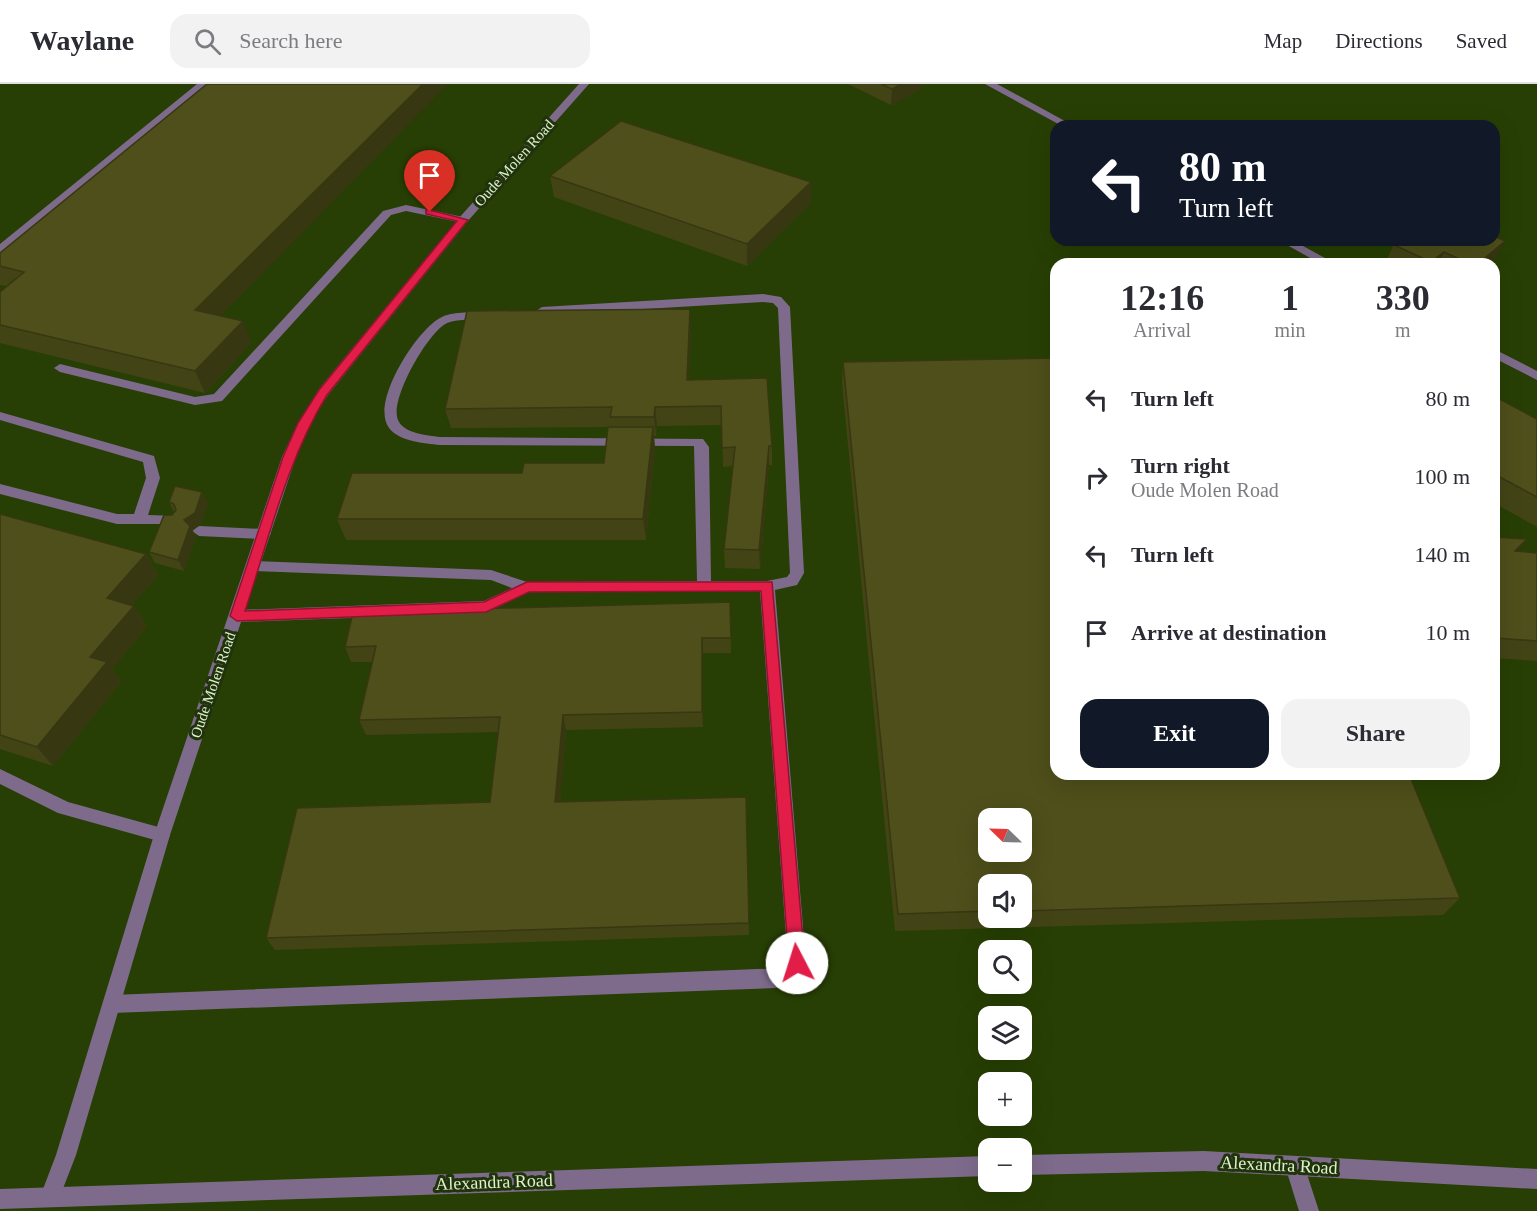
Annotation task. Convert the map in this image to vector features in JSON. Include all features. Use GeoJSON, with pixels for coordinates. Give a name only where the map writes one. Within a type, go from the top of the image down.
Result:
{"type":"FeatureCollection","features":[{"type":"Feature","properties":{"kind":"street"},"geometry":{"type":"LineString","coordinates":[[0,250],[203,84]]}},
{"type":"Feature","properties":{"kind":"street","name":"Oude Molen Road"},"geometry":{"type":"LineString","coordinates":[[50,1197],[66,1155],[162,835],[289,457],[304,423],[323,392],[463,220],[584,84]]}},
{"type":"Feature","properties":{"kind":"street"},"geometry":{"type":"LineString","coordinates":[[990,84],[1058,120]]}},
{"type":"Feature","properties":{"kind":"street"},"geometry":{"type":"LineString","coordinates":[[60,368],[195,401],[218,398],[387,213],[405,208],[463,220]]}},
{"type":"Feature","properties":{"kind":"street"},"geometry":{"type":"LineString","coordinates":[[1296,246],[1318,258]]}},
{"type":"Feature","properties":{"kind":"street"},"geometry":{"type":"LineString","coordinates":[[253,566],[491,575],[527,587],[767,586],[792,581],[796,573],[784,307],[777,300],[763,298],[526,312]]}},
{"type":"Feature","properties":{"kind":"street"},"geometry":{"type":"LineString","coordinates":[[502,314],[454,317],[444,320],[435,328],[404,366],[399,376],[389,416],[394,425],[404,432],[440,441],[698,442],[702,447],[704,586]]}},
{"type":"Feature","properties":{"kind":"street"},"geometry":{"type":"LineString","coordinates":[[1500,355],[1537,376]]}},
{"type":"Feature","properties":{"kind":"street"},"geometry":{"type":"LineString","coordinates":[[0,416],[149,459],[153,478],[140,518]]}},
{"type":"Feature","properties":{"kind":"street"},"geometry":{"type":"LineString","coordinates":[[0,489],[86,513],[117,519],[172,520]]}},
{"type":"Feature","properties":{"kind":"street"},"geometry":{"type":"LineString","coordinates":[[199,531],[264,534]]}},
{"type":"Feature","properties":{"kind":"street"},"geometry":{"type":"LineString","coordinates":[[112,1004],[775,979],[790,976],[797,963],[767,586]]}},
{"type":"Feature","properties":{"kind":"street"},"geometry":{"type":"LineString","coordinates":[[237,616],[486,607],[527,587]]}},
{"type":"Feature","properties":{"kind":"street"},"geometry":{"type":"LineString","coordinates":[[0,776],[64,808],[162,835]]}},
{"type":"Feature","properties":{"kind":"street","name":"Alexandra Road"},"geometry":{"type":"LineString","coordinates":[[1032,1165],[1204,1161],[1537,1179]]}},
{"type":"Feature","properties":{"kind":"street","name":"Alexandra Road"},"geometry":{"type":"LineString","coordinates":[[0,1199],[978,1166]]}},
{"type":"Feature","properties":{"kind":"street"},"geometry":{"type":"LineString","coordinates":[[1295,1166],[1309,1211]]}},
{"type":"Feature","properties":{"kind":"building"},"geometry":{"type":"Polygon","coordinates":[[[207,84],[423,84],[195,310],[243,321],[195,371],[0,325],[0,292],[24,272],[0,266],[0,253],[207,84]]]}},
{"type":"Feature","properties":{"kind":"building"},"geometry":{"type":"Polygon","coordinates":[[[881,84],[901,84],[892,89],[881,84]]]}},
{"type":"Feature","properties":{"kind":"building"},"geometry":{"type":"Polygon","coordinates":[[[621,121],[811,182],[747,244],[550,176],[621,121]]]}},
{"type":"Feature","properties":{"kind":"building"},"geometry":{"type":"Polygon","coordinates":[[[1396,246],[1499,246],[1485,258],[1457,258],[1444,252],[1436,258],[1422,258],[1396,246]]]}},
{"type":"Feature","properties":{"kind":"building"},"geometry":{"type":"Polygon","coordinates":[[[690,309],[687,380],[767,378],[772,446],[769,446],[759,550],[724,549],[735,447],[722,448],[721,406],[655,407],[654,417],[610,417],[612,407],[445,409],[467,311],[690,309]]]}},
{"type":"Feature","properties":{"kind":"building"},"geometry":{"type":"Polygon","coordinates":[[[1050,358],[1050,780],[1411,780],[1460,898],[1032,911],[1032,874],[978,874],[978,911],[898,914],[843,362],[1050,358]]]}},
{"type":"Feature","properties":{"kind":"building"},"geometry":{"type":"Polygon","coordinates":[[[1500,399],[1537,419],[1537,497],[1500,477],[1500,399]]]}},
{"type":"Feature","properties":{"kind":"building"},"geometry":{"type":"Polygon","coordinates":[[[608,427],[653,427],[643,519],[337,519],[352,473],[522,473],[524,463],[604,463],[608,427]]]}},
{"type":"Feature","properties":{"kind":"building"},"geometry":{"type":"Polygon","coordinates":[[[175,486],[202,492],[195,513],[184,520],[190,526],[178,560],[149,552],[164,515],[172,515],[176,510],[174,504],[169,502],[175,486]]]}},
{"type":"Feature","properties":{"kind":"building"},"geometry":{"type":"Polygon","coordinates":[[[0,514],[146,554],[107,598],[134,606],[90,657],[107,662],[37,747],[0,735],[0,514]]]}},
{"type":"Feature","properties":{"kind":"building"},"geometry":{"type":"Polygon","coordinates":[[[1500,537],[1527,539],[1515,551],[1537,553],[1537,641],[1500,638],[1500,537]]]}},
{"type":"Feature","properties":{"kind":"building"},"geometry":{"type":"Polygon","coordinates":[[[730,602],[731,638],[702,638],[702,712],[563,715],[555,802],[746,797],[749,923],[266,938],[297,808],[490,802],[500,717],[359,720],[376,646],[345,647],[353,612],[730,602]]]}},
{"type":"Feature","properties":{"kind":"route"},"geometry":{"type":"LineString","coordinates":[[430,212],[463,220],[323,392],[304,423],[289,457],[237,616],[486,607],[527,587],[767,586],[797,963]]}}]}
